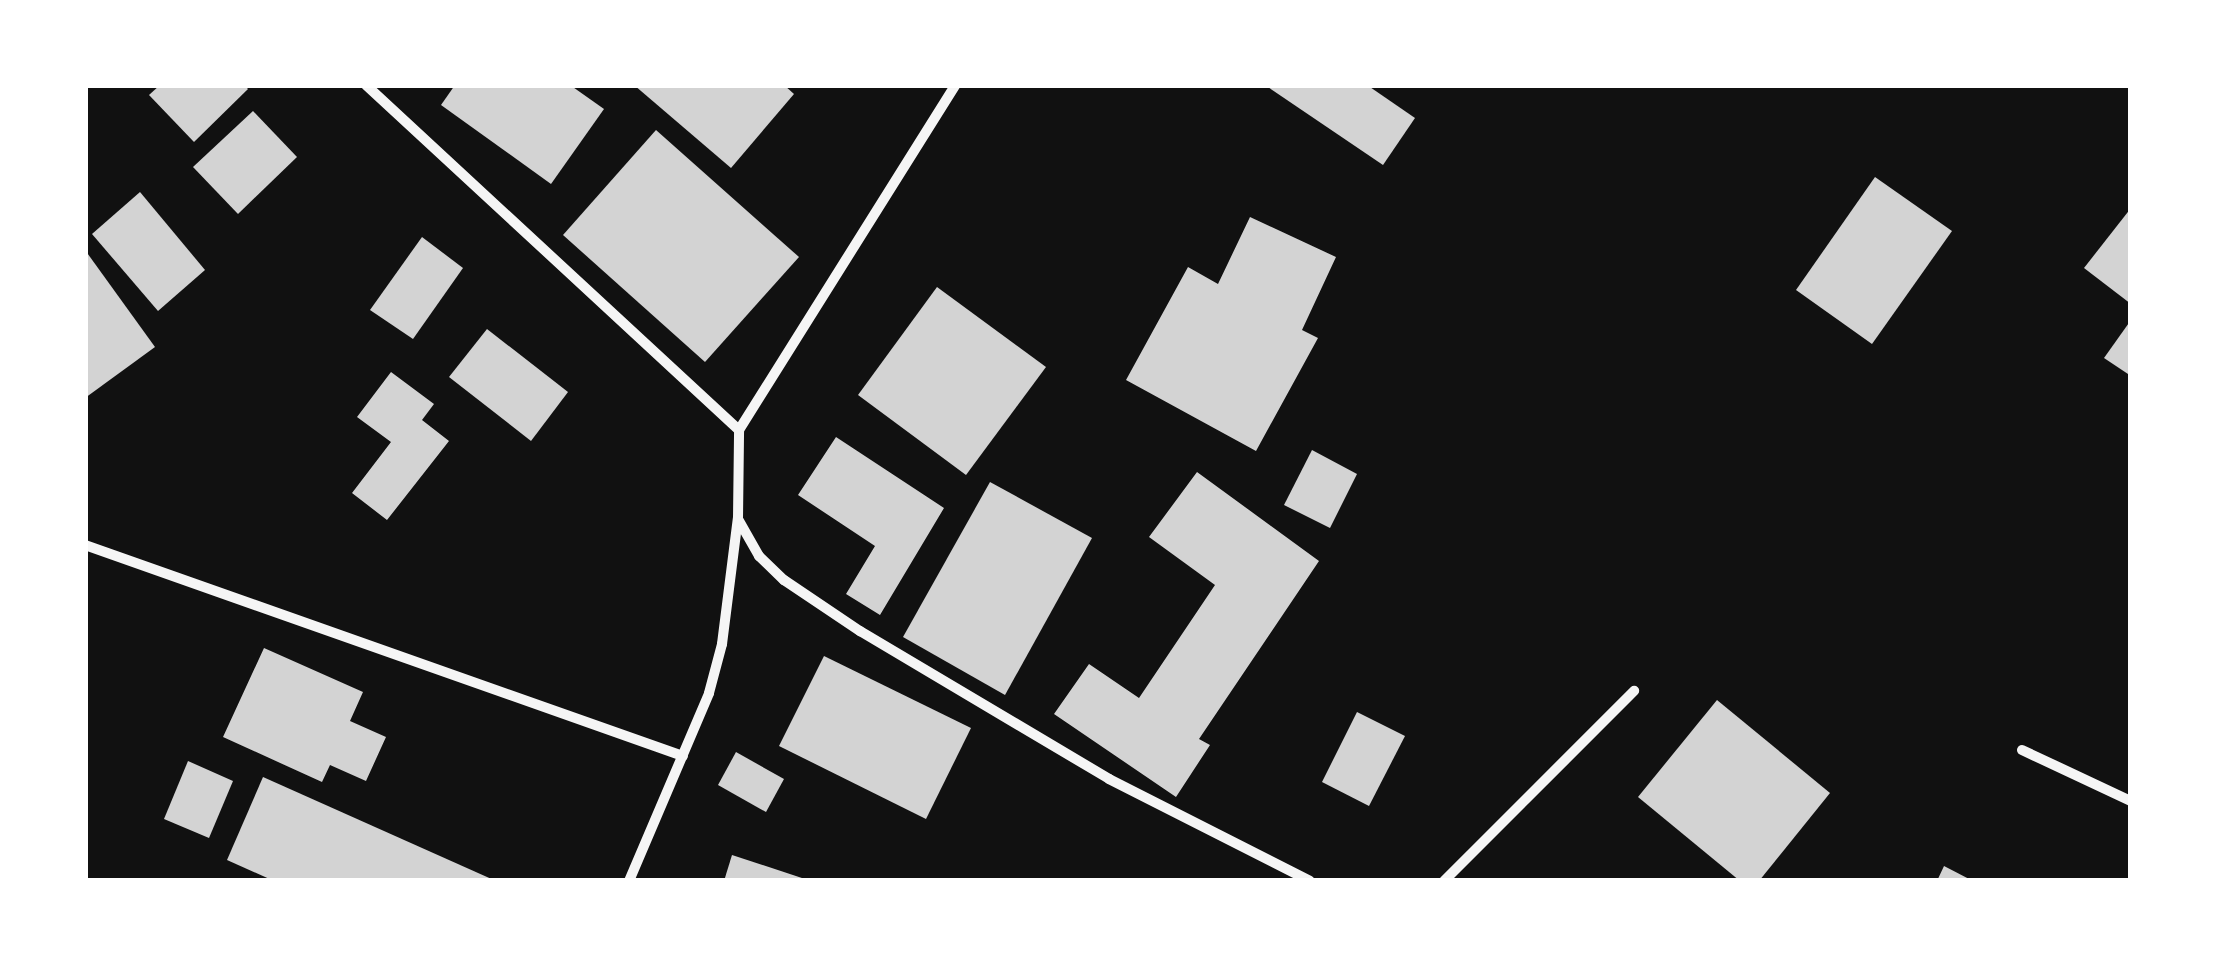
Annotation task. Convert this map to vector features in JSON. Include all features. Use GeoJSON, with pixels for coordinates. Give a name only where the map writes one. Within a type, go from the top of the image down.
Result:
{"type":"FeatureCollection","features":[{"type":"Feature","properties":{"kind":"street"},"geometry":{"type":"LineString","coordinates":[[366,85],[739,430]]}},
{"type":"Feature","properties":{"kind":"street"},"geometry":{"type":"LineString","coordinates":[[629,881],[683,756],[722,644],[738,518],[739,430],[955,85]]}},
{"type":"Feature","properties":{"kind":"street"},"geometry":{"type":"LineString","coordinates":[[738,518],[759,556],[846,622],[1108,780],[1310,881]]}},
{"type":"Feature","properties":{"kind":"street"},"geometry":{"type":"LineString","coordinates":[[85,544],[683,756]]}},
{"type":"Feature","properties":{"kind":"street"},"geometry":{"type":"LineString","coordinates":[[1444,881],[1634,691]]}},
{"type":"Feature","properties":{"kind":"street"},"geometry":{"type":"LineString","coordinates":[[2022,750],[2131,801]]}},
{"type":"Feature","properties":{"kind":"building"},"geometry":{"type":"Polygon","coordinates":[[[160,85],[244,85],[248,89],[194,142],[149,95],[160,85]]]}},
{"type":"Feature","properties":{"kind":"building"},"geometry":{"type":"Polygon","coordinates":[[[455,85],[570,85],[604,109],[551,184],[441,105],[455,85]]]}},
{"type":"Feature","properties":{"kind":"building"},"geometry":{"type":"Polygon","coordinates":[[[634,85],[784,85],[794,94],[731,168],[634,85]]]}},
{"type":"Feature","properties":{"kind":"building"},"geometry":{"type":"Polygon","coordinates":[[[1265,85],[1367,85],[1415,118],[1383,165],[1265,85]]]}},
{"type":"Feature","properties":{"kind":"building"},"geometry":{"type":"Polygon","coordinates":[[[253,111],[297,157],[238,214],[193,167],[253,111]]]}},
{"type":"Feature","properties":{"kind":"building"},"geometry":{"type":"Polygon","coordinates":[[[656,130],[799,257],[705,362],[563,235],[656,130]]]}},
{"type":"Feature","properties":{"kind":"building"},"geometry":{"type":"Polygon","coordinates":[[[1875,177],[1952,231],[1872,344],[1796,290],[1875,177]]]}},
{"type":"Feature","properties":{"kind":"building"},"geometry":{"type":"Polygon","coordinates":[[[140,192],[205,270],[158,311],[92,234],[140,192]]]}},
{"type":"Feature","properties":{"kind":"building"},"geometry":{"type":"Polygon","coordinates":[[[2131,208],[2131,304],[2084,268],[2131,208]]]}},
{"type":"Feature","properties":{"kind":"building"},"geometry":{"type":"Polygon","coordinates":[[[1250,217],[1336,257],[1302,330],[1318,338],[1256,451],[1126,380],[1188,267],[1218,284],[1250,217]]]}},
{"type":"Feature","properties":{"kind":"building"},"geometry":{"type":"Polygon","coordinates":[[[422,237],[463,268],[413,339],[370,310],[422,237]]]}},
{"type":"Feature","properties":{"kind":"building"},"geometry":{"type":"Polygon","coordinates":[[[85,250],[155,347],[85,398],[85,250]]]}},
{"type":"Feature","properties":{"kind":"building"},"geometry":{"type":"Polygon","coordinates":[[[937,287],[1046,367],[966,475],[858,395],[937,287]]]}},
{"type":"Feature","properties":{"kind":"building"},"geometry":{"type":"Polygon","coordinates":[[[2131,320],[2131,376],[2104,358],[2131,320]]]}},
{"type":"Feature","properties":{"kind":"building"},"geometry":{"type":"Polygon","coordinates":[[[487,329],[568,392],[531,441],[449,377],[487,329]]]}},
{"type":"Feature","properties":{"kind":"building"},"geometry":{"type":"Polygon","coordinates":[[[391,372],[434,404],[422,420],[449,441],[387,520],[352,493],[391,442],[357,417],[391,372]]]}},
{"type":"Feature","properties":{"kind":"building"},"geometry":{"type":"Polygon","coordinates":[[[836,437],[944,508],[880,615],[846,594],[875,546],[798,495],[836,437]]]}},
{"type":"Feature","properties":{"kind":"building"},"geometry":{"type":"Polygon","coordinates":[[[1312,450],[1357,474],[1330,528],[1284,505],[1312,450]]]}},
{"type":"Feature","properties":{"kind":"building"},"geometry":{"type":"Polygon","coordinates":[[[1197,472],[1319,561],[1199,739],[1210,745],[1176,797],[1054,714],[1089,664],[1139,698],[1215,585],[1149,537],[1197,472]]]}},
{"type":"Feature","properties":{"kind":"building"},"geometry":{"type":"Polygon","coordinates":[[[990,482],[1092,538],[1005,695],[903,637],[990,482]]]}},
{"type":"Feature","properties":{"kind":"building"},"geometry":{"type":"Polygon","coordinates":[[[264,648],[363,692],[350,721],[386,737],[366,781],[330,765],[322,782],[223,737],[264,648]]]}},
{"type":"Feature","properties":{"kind":"building"},"geometry":{"type":"Polygon","coordinates":[[[824,656],[971,728],[926,819],[779,746],[824,656]]]}},
{"type":"Feature","properties":{"kind":"building"},"geometry":{"type":"Polygon","coordinates":[[[1717,700],[1830,793],[1759,881],[1740,881],[1638,797],[1717,700]]]}},
{"type":"Feature","properties":{"kind":"building"},"geometry":{"type":"Polygon","coordinates":[[[1357,712],[1405,736],[1369,806],[1322,782],[1357,712]]]}},
{"type":"Feature","properties":{"kind":"building"},"geometry":{"type":"Polygon","coordinates":[[[736,752],[784,779],[766,812],[718,785],[736,752]]]}},
{"type":"Feature","properties":{"kind":"building"},"geometry":{"type":"Polygon","coordinates":[[[188,761],[233,781],[209,838],[164,819],[188,761]]]}},
{"type":"Feature","properties":{"kind":"building"},"geometry":{"type":"Polygon","coordinates":[[[263,777],[496,881],[274,881],[227,860],[263,777]]]}},
{"type":"Feature","properties":{"kind":"building"},"geometry":{"type":"Polygon","coordinates":[[[732,855],[808,880],[808,881],[724,881],[732,855]]]}},
{"type":"Feature","properties":{"kind":"building"},"geometry":{"type":"Polygon","coordinates":[[[1944,866],[1973,881],[1937,881],[1944,866]]]}}]}
